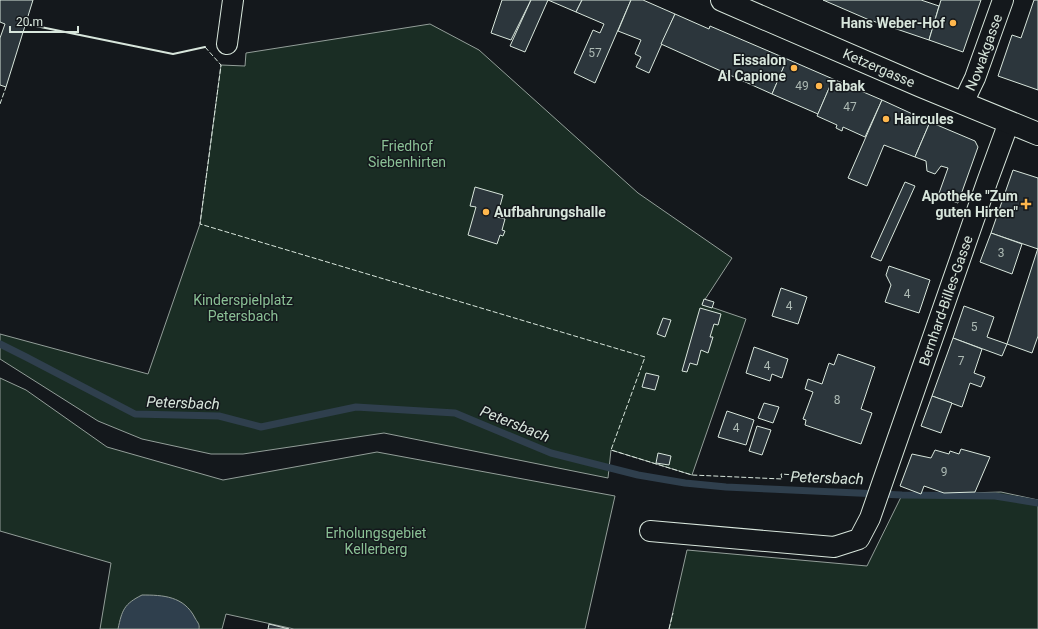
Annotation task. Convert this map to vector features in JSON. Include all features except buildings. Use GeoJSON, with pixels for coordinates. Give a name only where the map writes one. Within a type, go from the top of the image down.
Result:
{"type":"FeatureCollection","features":[{"type":"Feature","properties":{"kind":"main road","name":"Ketzergasse"},"geometry":{"type":"LineString","coordinates":[[722,0],[963,104],[1038,134]]}},
{"type":"Feature","properties":{"kind":"street"},"geometry":{"type":"LineString","coordinates":[[227,44],[234,0]]}},
{"type":"Feature","properties":{"kind":"street","name":"Nowakgasse"},"geometry":{"type":"LineString","coordinates":[[963,104],[975,78],[1003,0]]}},
{"type":"Feature","properties":{"kind":"street","name":"Bernhard-Billes-Gasse"},"geometry":{"type":"LineString","coordinates":[[650,531],[834,546],[859,539],[870,518],[1009,122]]}},
{"type":"Feature","properties":{"kind":"green space"},"geometry":{"type":"Polygon","coordinates":[[[430,24],[479,50],[638,193],[732,258],[702,304],[746,319],[692,475],[611,450],[608,478],[384,433],[243,454],[211,454],[142,439],[98,421],[0,359],[0,334],[148,374],[200,224],[221,65],[245,66],[246,53],[430,24]]]}},
{"type":"Feature","properties":{"kind":"green space","name":"Erholungsgebiet Kellerberg"},"geometry":{"type":"Polygon","coordinates":[[[0,378],[26,390],[107,447],[223,480],[377,452],[615,496],[585,629],[294,629],[226,614],[222,629],[100,629],[111,563],[0,531],[0,378]]]}},
{"type":"Feature","properties":{"kind":"green space"},"geometry":{"type":"Polygon","coordinates":[[[1001,492],[1038,500],[1038,629],[669,629],[687,550],[867,566],[902,495],[1001,492]]]}},
{"type":"Feature","properties":{"kind":"water"},"geometry":{"type":"Polygon","coordinates":[[[142,595],[165,596],[179,601],[190,611],[198,623],[199,629],[118,629],[125,608],[131,601],[142,595]]]}},
{"type":"Feature","properties":{"kind":"waterway","name":"Petersbach"},"geometry":{"type":"LineString","coordinates":[[0,344],[135,414],[219,416],[261,427],[356,407],[455,413],[551,453],[638,475],[685,483],[726,487],[902,495],[995,496],[1038,503]]}},
{"type":"Feature","properties":{"kind":"fence"},"geometry":{"type":"LineString","coordinates":[[205,47],[221,65],[200,224],[645,357],[611,450],[692,475],[782,479],[781,474],[835,478],[834,483],[858,484]]}},
{"type":"Feature","properties":{"kind":"fence"},"geometry":{"type":"LineString","coordinates":[[0,104],[6,87]]}},
{"type":"Feature","properties":{"kind":"fence"},"geometry":{"type":"LineString","coordinates":[[669,629],[673,613]]}},
{"type":"Feature","properties":{"kind":"wall"},"geometry":{"type":"LineString","coordinates":[[25,26],[26,24],[173,54],[205,47]]}},
{"type":"Feature","properties":{"kind":"place","name":"Hans Weber-Hof"},"geometry":{"type":"Point","coordinates":[953,23]}},
{"type":"Feature","properties":{"kind":"place","name":"Eissalon Al Capione"},"geometry":{"type":"Point","coordinates":[794,68]}},
{"type":"Feature","properties":{"kind":"place","name":"Tabak"},"geometry":{"type":"Point","coordinates":[819,86]}},
{"type":"Feature","properties":{"kind":"place","name":"Haircules"},"geometry":{"type":"Point","coordinates":[886,119]}},
{"type":"Feature","properties":{"kind":"place","name":"Apotheke \"Zum guten Hirten\""},"geometry":{"type":"Point","coordinates":[1026,204]}},
{"type":"Feature","properties":{"kind":"place","name":"Aufbahrungshalle"},"geometry":{"type":"Point","coordinates":[486,212]}},
{"type":"Feature","properties":{"kind":"park label","name":"Friedhof Siebenhirten"},"geometry":{"type":"Point","coordinates":[407,154]}},
{"type":"Feature","properties":{"kind":"park label","name":"Kinderspielplatz Petersbach"},"geometry":{"type":"Point","coordinates":[243,308]}}]}
